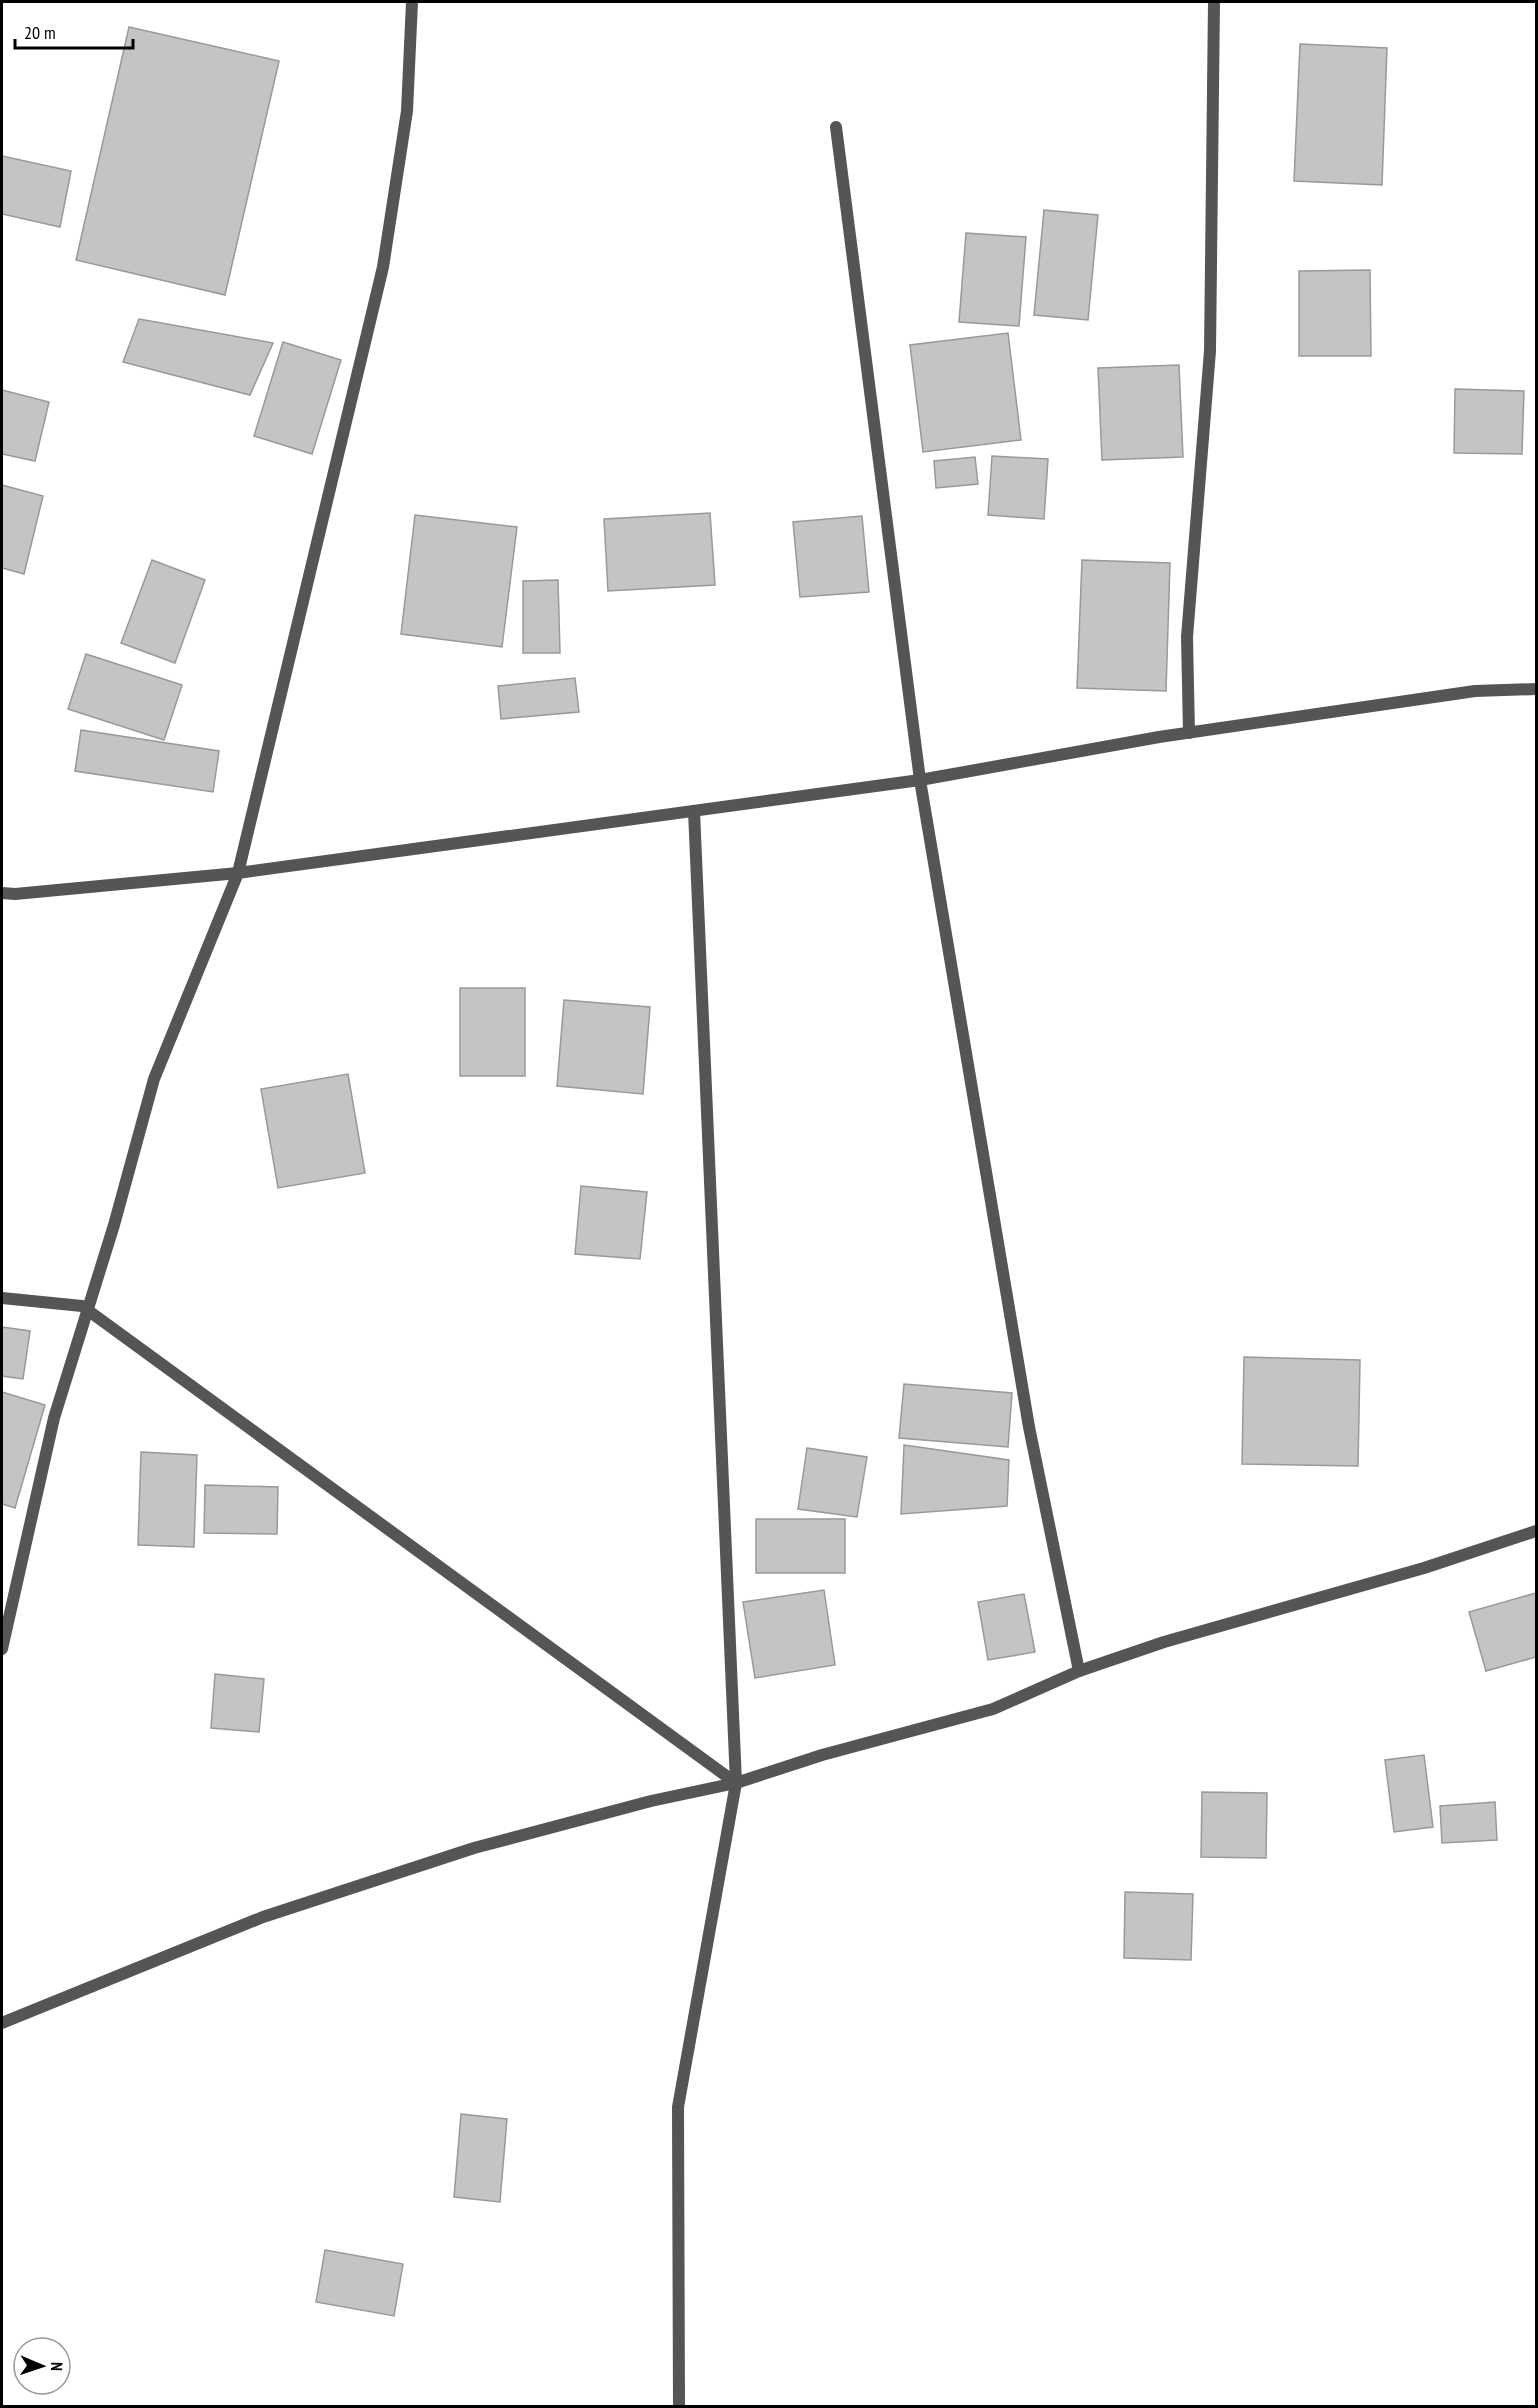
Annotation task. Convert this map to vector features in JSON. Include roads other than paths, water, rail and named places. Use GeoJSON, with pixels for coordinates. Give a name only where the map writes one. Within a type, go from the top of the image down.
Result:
{"type":"FeatureCollection","features":[{"type":"Feature","properties":{"kind":"street"},"geometry":{"type":"LineString","coordinates":[[2,1649],[54,1418],[88,1311],[154,1079],[238,873],[383,267],[407,111],[412,2]]}},
{"type":"Feature","properties":{"kind":"street"},"geometry":{"type":"LineString","coordinates":[[1189,733],[1187,637],[1210,351],[1214,2]]}},
{"type":"Feature","properties":{"kind":"street"},"geometry":{"type":"LineString","coordinates":[[836,127],[920,780],[1029,1426],[1079,1671]]}},
{"type":"Feature","properties":{"kind":"street"},"geometry":{"type":"LineString","coordinates":[[2,893],[15,894],[238,873],[920,780],[1189,733],[1475,691],[1536,689]]}},
{"type":"Feature","properties":{"kind":"street"},"geometry":{"type":"LineString","coordinates":[[679,2406],[678,2107],[736,1783],[694,810]]}},
{"type":"Feature","properties":{"kind":"street"},"geometry":{"type":"LineString","coordinates":[[2,1298],[82,1306],[736,1783]]}},
{"type":"Feature","properties":{"kind":"street"},"geometry":{"type":"LineString","coordinates":[[2,2024],[263,1917],[474,1848],[651,1801],[736,1783],[822,1755],[993,1709],[1079,1671],[1164,1642],[1424,1568],[1536,1531]]}}]}
